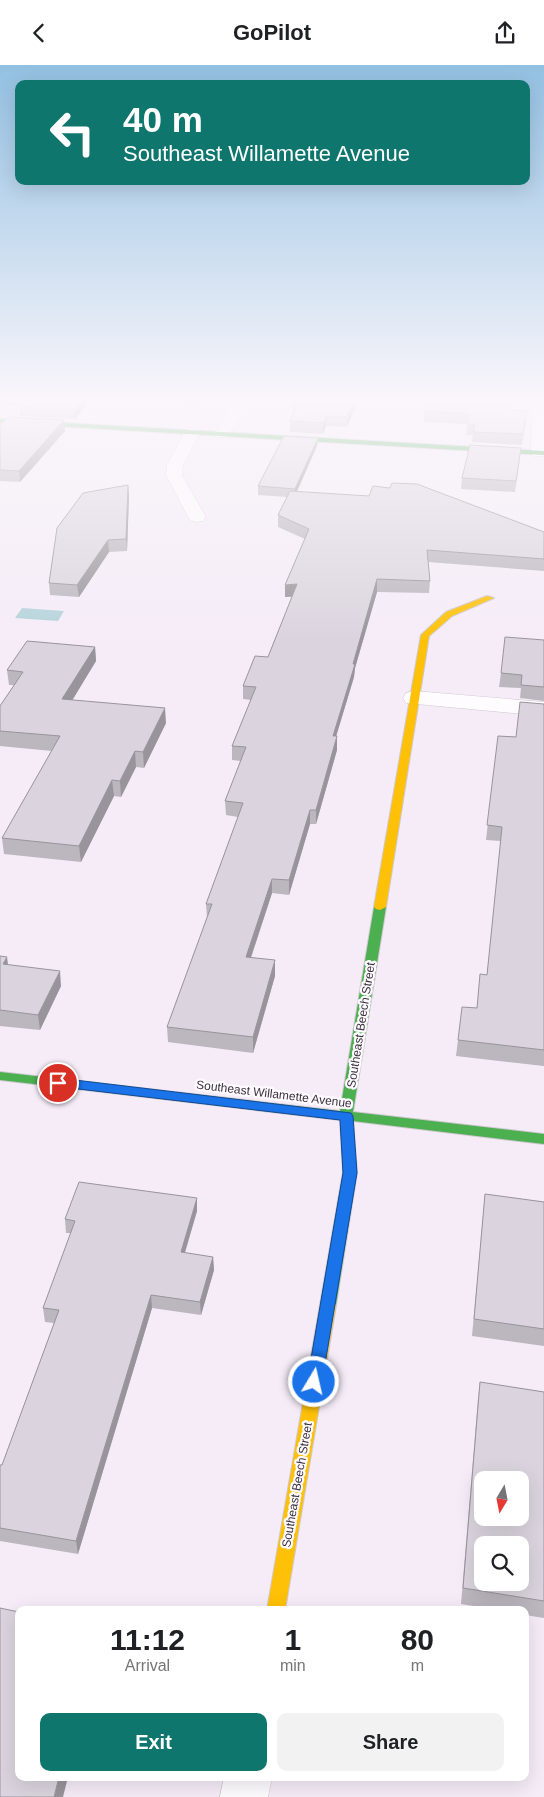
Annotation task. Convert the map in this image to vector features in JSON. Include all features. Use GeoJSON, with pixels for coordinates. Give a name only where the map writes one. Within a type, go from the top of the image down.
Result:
{"type":"FeatureCollection","features":[{"type":"Feature","properties":{"kind":"street"},"geometry":{"type":"LineString","coordinates":[[177,480],[197,517]]}},
{"type":"Feature","properties":{"kind":"street","name":"Southeast Beech Street"},"geometry":{"type":"LineString","coordinates":[[277,1606],[350,1173],[346,1116],[425,635],[449,614],[490,598]]}},
{"type":"Feature","properties":{"kind":"street"},"geometry":{"type":"LineString","coordinates":[[414,698],[544,709]]}},
{"type":"Feature","properties":{"kind":"street","name":"Southeast Willamette Avenue"},"geometry":{"type":"LineString","coordinates":[[0,1076],[544,1139]]}},
{"type":"Feature","properties":{"kind":"street"},"geometry":{"type":"LineString","coordinates":[[244,1797],[247,1781]]}},
{"type":"Feature","properties":{"kind":"water"},"geometry":{"type":"Polygon","coordinates":[[[22,608],[64,611],[58,621],[15,618],[22,608]]]}},
{"type":"Feature","properties":{"kind":"building"},"geometry":{"type":"Polygon","coordinates":[[[261,480],[299,480],[295,489],[258,486],[261,480]]]}},
{"type":"Feature","properties":{"kind":"building"},"geometry":{"type":"Polygon","coordinates":[[[392,483],[417,484],[544,532],[544,559],[427,550],[430,581],[377,579],[353,664],[355,664],[333,736],[337,736],[316,810],[310,810],[289,880],[272,879],[246,957],[275,960],[253,1037],[167,1027],[212,904],[206,904],[243,803],[225,801],[246,747],[232,746],[256,687],[243,686],[255,656],[268,657],[297,584],[285,585],[309,529],[278,515],[290,491],[369,496],[373,486],[390,488],[392,483]]]}},
{"type":"Feature","properties":{"kind":"building"},"geometry":{"type":"Polygon","coordinates":[[[128,485],[126,539],[108,540],[77,585],[49,583],[57,528],[83,493],[128,485]]]}},
{"type":"Feature","properties":{"kind":"building"},"geometry":{"type":"Polygon","coordinates":[[[505,637],[544,640],[544,687],[521,685],[522,675],[501,673],[505,637]]]}},
{"type":"Feature","properties":{"kind":"building"},"geometry":{"type":"Polygon","coordinates":[[[27,641],[95,647],[62,699],[165,708],[143,752],[135,751],[120,781],[112,780],[79,846],[2,838],[60,736],[0,731],[0,706],[23,672],[7,670],[27,641]]]}},
{"type":"Feature","properties":{"kind":"building"},"geometry":{"type":"Polygon","coordinates":[[[520,702],[544,704],[544,1050],[458,1040],[462,1007],[477,1008],[480,974],[487,975],[502,827],[487,825],[498,736],[516,737],[520,702]]]}},
{"type":"Feature","properties":{"kind":"building"},"geometry":{"type":"Polygon","coordinates":[[[0,956],[7,957],[3,964],[60,971],[38,1015],[0,1010],[0,956]]]}},
{"type":"Feature","properties":{"kind":"building"},"geometry":{"type":"Polygon","coordinates":[[[79,1182],[197,1198],[181,1252],[213,1257],[200,1302],[151,1295],[76,1541],[0,1528],[0,1465],[2,1465],[59,1310],[43,1308],[75,1221],[65,1219],[79,1182]]]}},
{"type":"Feature","properties":{"kind":"building"},"geometry":{"type":"Polygon","coordinates":[[[485,1194],[544,1202],[544,1329],[474,1319],[485,1194]]]}},
{"type":"Feature","properties":{"kind":"building"},"geometry":{"type":"Polygon","coordinates":[[[480,1382],[544,1392],[544,1601],[482,1591],[529,1591],[529,1536],[474,1536],[474,1590],[463,1588],[480,1382]]]}},
{"type":"Feature","properties":{"kind":"building"},"geometry":{"type":"Polygon","coordinates":[[[0,1608],[15,1611],[15,1781],[58,1781],[54,1797],[0,1797],[0,1608]]]}},
{"type":"Feature","properties":{"kind":"traffic: fast"},"geometry":{"type":"LineString","coordinates":[[328,1305],[350,1172],[346,1116],[380,907]]}},
{"type":"Feature","properties":{"kind":"traffic: fast"},"geometry":{"type":"LineString","coordinates":[[0,1076],[544,1139]]}},
{"type":"Feature","properties":{"kind":"traffic: slow"},"geometry":{"type":"LineString","coordinates":[[380,907],[425,635],[449,614],[490,598]]}},
{"type":"Feature","properties":{"kind":"traffic: slow"},"geometry":{"type":"LineString","coordinates":[[277,1606],[328,1305]]}},
{"type":"Feature","properties":{"kind":"route"},"geometry":{"type":"LineString","coordinates":[[58,1083],[346,1116],[350,1173],[314,1382]]}}]}
